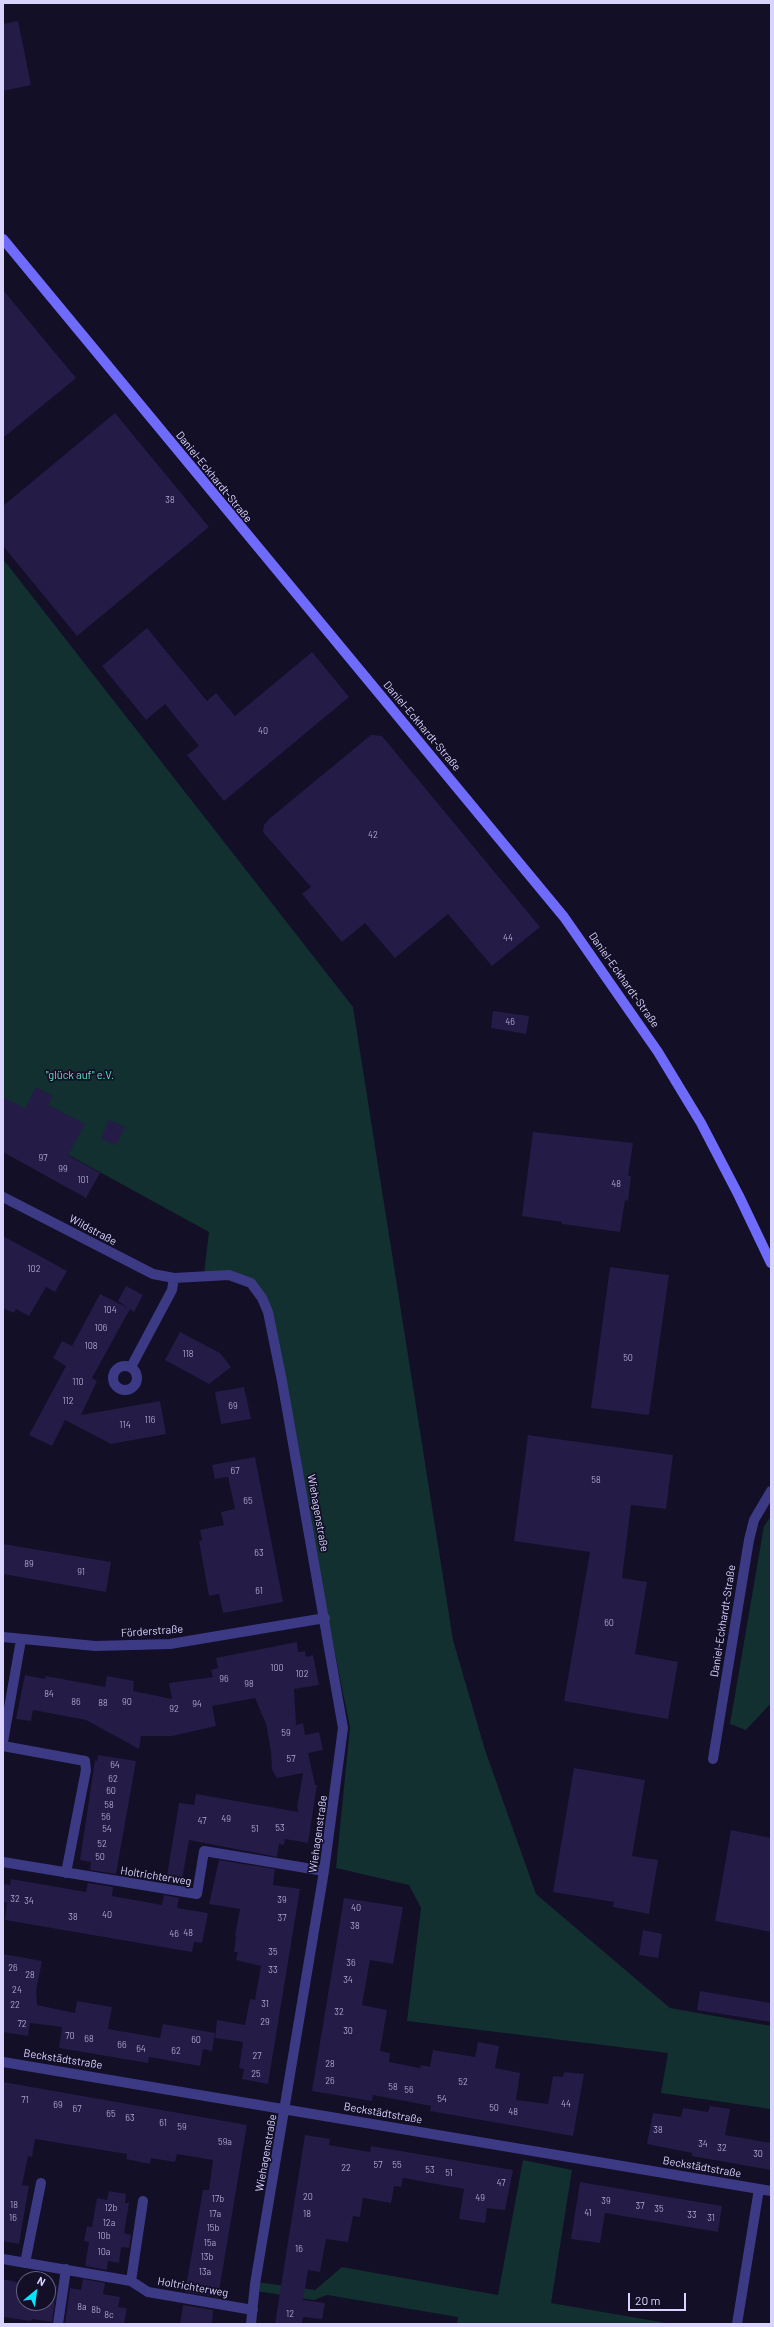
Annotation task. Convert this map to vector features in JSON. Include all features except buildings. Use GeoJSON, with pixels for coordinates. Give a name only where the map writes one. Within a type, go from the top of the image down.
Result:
{"type":"FeatureCollection","features":[{"type":"Feature","properties":{"kind":"street","name":"Daniel-Eckhardt-Straße"},"geometry":{"type":"LineString","coordinates":[[3,239],[564,917],[658,1052],[701,1122],[771,1263]]}},
{"type":"Feature","properties":{"kind":"street","name":"Wildstraße"},"geometry":{"type":"LineString","coordinates":[[3,1197],[153,1274],[174,1278],[229,1275],[251,1283],[262,1298],[268,1312],[275,1348]]}},
{"type":"Feature","properties":{"kind":"street"},"geometry":{"type":"LineString","coordinates":[[131,1367],[172,1290],[174,1278]]}},
{"type":"Feature","properties":{"kind":"street","name":"Wiehagenstraße"},"geometry":{"type":"LineString","coordinates":[[251,2324],[324,1871],[344,1728],[275,1348]]}},
{"type":"Feature","properties":{"kind":"street","name":"Daniel-Eckhardt-Straße"},"geometry":{"type":"LineString","coordinates":[[713,1759],[749,1540],[754,1520],[771,1491]]}},
{"type":"Feature","properties":{"kind":"street","name":"Förderstraße"},"geometry":{"type":"LineString","coordinates":[[3,1637],[21,1640],[95,1646],[170,1644],[325,1618]]}},
{"type":"Feature","properties":{"kind":"street"},"geometry":{"type":"LineString","coordinates":[[3,1742],[21,1640]]}},
{"type":"Feature","properties":{"kind":"street"},"geometry":{"type":"LineString","coordinates":[[3,1746],[85,1762],[86,1770],[66,1873]]}},
{"type":"Feature","properties":{"kind":"street","name":"Holtrichterweg"},"geometry":{"type":"LineString","coordinates":[[3,1862],[197,1894],[204,1851],[324,1871]]}},
{"type":"Feature","properties":{"kind":"street","name":"Beckstädtstraße"},"geometry":{"type":"LineString","coordinates":[[3,2062],[286,2108],[771,2191]]}},
{"type":"Feature","properties":{"kind":"street"},"geometry":{"type":"LineString","coordinates":[[25,2263],[41,2183]]}},
{"type":"Feature","properties":{"kind":"street"},"geometry":{"type":"LineString","coordinates":[[737,2324],[759,2189]]}},
{"type":"Feature","properties":{"kind":"street"},"geometry":{"type":"LineString","coordinates":[[131,2281],[143,2201]]}},
{"type":"Feature","properties":{"kind":"street","name":"Holtrichterweg"},"geometry":{"type":"LineString","coordinates":[[3,2259],[131,2281],[148,2292],[253,2310]]}},
{"type":"Feature","properties":{"kind":"street"},"geometry":{"type":"LineString","coordinates":[[58,2324],[66,2269]]}},
{"type":"Feature","properties":{"kind":"green space","name":"\"glück auf\" e.V."},"geometry":{"type":"Polygon","coordinates":[[[3,559],[353,1007],[453,1640],[485,1750],[536,1894],[670,2008],[771,2026],[771,2109],[661,2093],[668,2053],[407,2021],[421,1908],[409,1885],[336,1868],[350,1727],[329,1624],[279,1346],[254,1283],[204,1274],[209,1232],[3,1119],[3,559]]]}},
{"type":"Feature","properties":{"kind":"green space"},"geometry":{"type":"Polygon","coordinates":[[[771,1516],[771,1703],[746,1730],[730,1724],[764,1526],[771,1516]]]}},
{"type":"Feature","properties":{"kind":"green space"},"geometry":{"type":"Polygon","coordinates":[[[523,2160],[572,2170],[551,2303],[672,2324],[457,2324],[458,2317],[327,2295],[314,2300],[256,2291],[257,2282],[315,2290],[342,2267],[498,2295],[523,2160]]]}}]}
